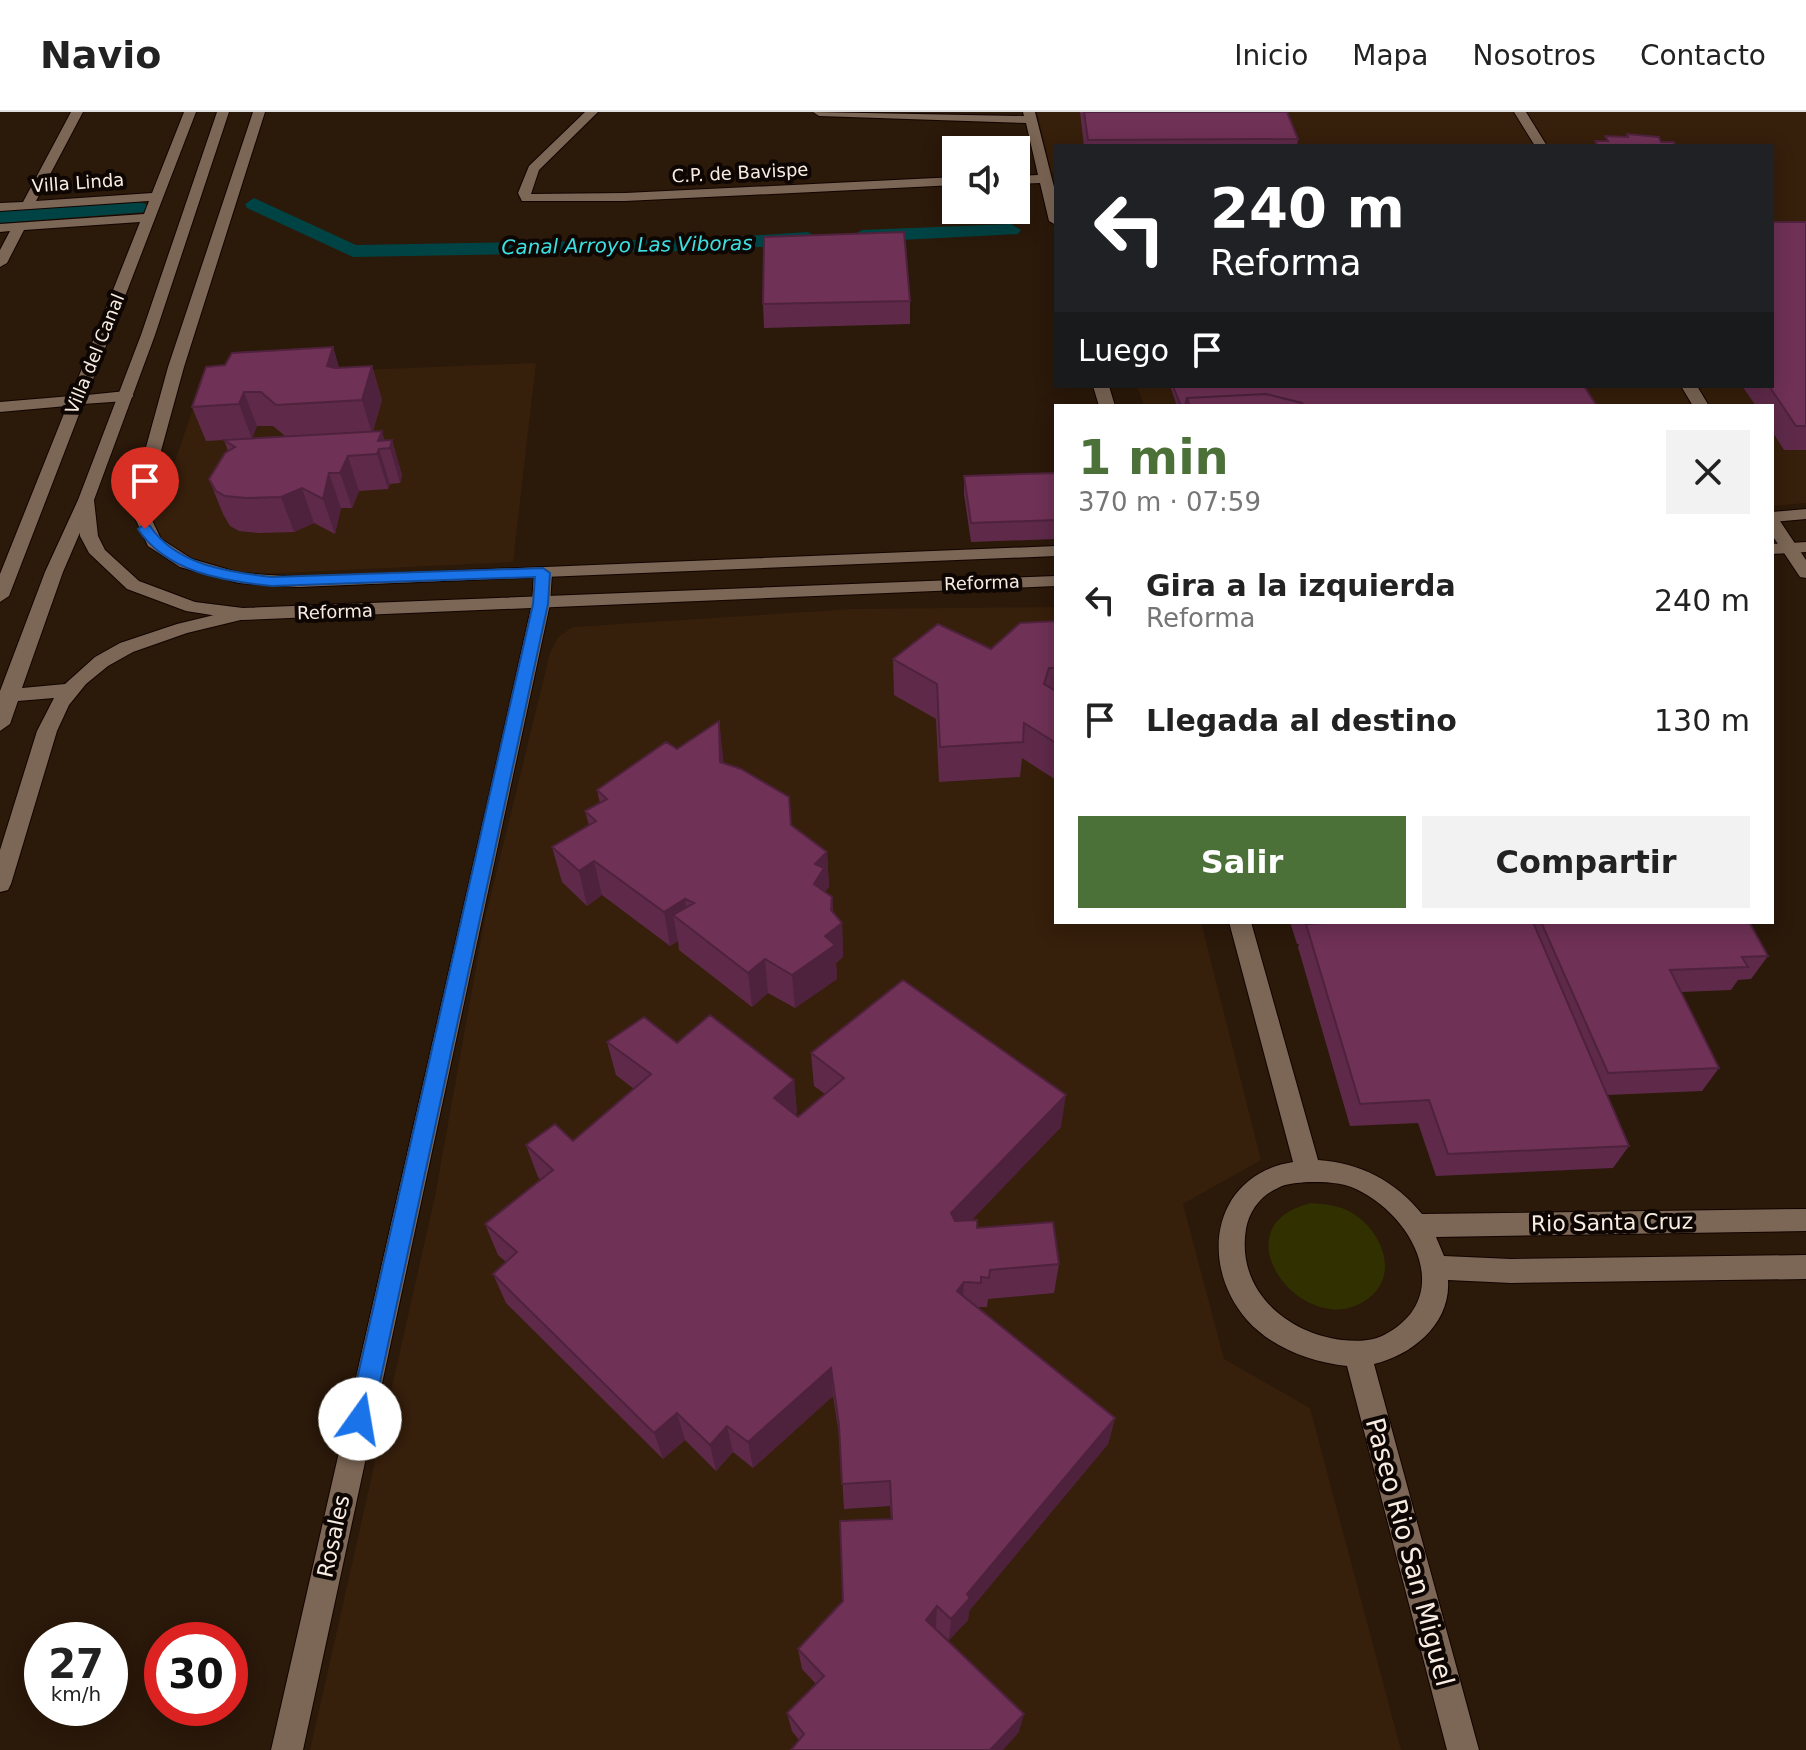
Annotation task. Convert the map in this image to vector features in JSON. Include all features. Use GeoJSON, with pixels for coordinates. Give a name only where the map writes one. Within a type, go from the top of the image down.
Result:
{"type":"FeatureCollection","features":[{"type":"Feature","properties":{"kind":"street"},"geometry":{"type":"LineString","coordinates":[[28,204],[77,112]]}},
{"type":"Feature","properties":{"kind":"street","name":"Villa del Canal"},"geometry":{"type":"LineString","coordinates":[[0,596],[190,112]]}},
{"type":"Feature","properties":{"kind":"street","name":"Reforma"},"geometry":{"type":"LineString","coordinates":[[223,112],[168,333],[141,499],[145,529],[164,551],[186,563],[210,571],[272,582],[1054,551]]}},
{"type":"Feature","properties":{"kind":"street","name":"Reforma"},"geometry":{"type":"LineString","coordinates":[[259,112],[168,333],[126,396],[86,500],[89,536],[98,553],[133,585],[192,607],[243,614],[1054,581]]}},
{"type":"Feature","properties":{"kind":"street","name":"C.P. de Bavispe"},"geometry":{"type":"LineString","coordinates":[[592,112],[533,169],[524,193],[527,198],[641,197],[942,181]]}},
{"type":"Feature","properties":{"kind":"street"},"geometry":{"type":"LineString","coordinates":[[819,112],[1030,116],[1054,214]]}},
{"type":"Feature","properties":{"kind":"street"},"geometry":{"type":"LineString","coordinates":[[1520,112],[1540,144]]}},
{"type":"Feature","properties":{"kind":"street"},"geometry":{"type":"LineString","coordinates":[[1030,180],[1044,179]]}},
{"type":"Feature","properties":{"kind":"street","name":"Villa Linda"},"geometry":{"type":"LineString","coordinates":[[0,207],[158,196]]}},
{"type":"Feature","properties":{"kind":"street","name":"Villa Linda"},"geometry":{"type":"LineString","coordinates":[[0,228],[150,217]]}},
{"type":"Feature","properties":{"kind":"street"},"geometry":{"type":"LineString","coordinates":[[0,263],[19,227]]}},
{"type":"Feature","properties":{"kind":"street"},"geometry":{"type":"LineString","coordinates":[[0,407],[126,396]]}},
{"type":"Feature","properties":{"kind":"street"},"geometry":{"type":"LineString","coordinates":[[0,724],[5,697],[86,500]]}},
{"type":"Feature","properties":{"kind":"street"},"geometry":{"type":"LineString","coordinates":[[1774,519],[1806,514]]}},
{"type":"Feature","properties":{"kind":"street"},"geometry":{"type":"LineString","coordinates":[[1774,522],[1806,573]]}},
{"type":"Feature","properties":{"kind":"street"},"geometry":{"type":"LineString","coordinates":[[983,583],[985,568],[992,564],[1054,560]]}},
{"type":"Feature","properties":{"kind":"street","name":"Rosales"},"geometry":{"type":"LineString","coordinates":[[287,1750],[541,604],[543,573]]}},
{"type":"Feature","properties":{"kind":"street"},"geometry":{"type":"LineString","coordinates":[[0,884],[47,731],[54,711],[67,690],[87,670],[126,647],[190,626],[243,614]]}},
{"type":"Feature","properties":{"kind":"street"},"geometry":{"type":"LineString","coordinates":[[5,697],[67,690]]}},
{"type":"Feature","properties":{"kind":"street"},"geometry":{"type":"LineString","coordinates":[[1241,924],[1308,1171]]}},
{"type":"Feature","properties":{"kind":"street"},"geometry":{"type":"LineString","coordinates":[[1308,1171],[1335,1172],[1366,1182],[1396,1200],[1418,1226],[1435,1268],[1433,1298],[1418,1326],[1392,1346],[1358,1355],[1321,1351],[1286,1336],[1257,1312],[1237,1282],[1229,1251],[1233,1221],[1248,1196],[1272,1179],[1308,1171]]}},
{"type":"Feature","properties":{"kind":"street","name":"Rio Santa Cruz"},"geometry":{"type":"LineString","coordinates":[[1418,1226],[1806,1220]]}},
{"type":"Feature","properties":{"kind":"street","name":"Rio Santa Cruz"},"geometry":{"type":"LineString","coordinates":[[1435,1268],[1511,1271],[1806,1267]]}},
{"type":"Feature","properties":{"kind":"street","name":"Paseo Rio San Miguel"},"geometry":{"type":"LineString","coordinates":[[1358,1355],[1463,1750]]}},
{"type":"Feature","properties":{"kind":"shaded area"},"geometry":{"type":"Polygon","coordinates":[[[1037,112],[1806,112],[1806,503],[1774,506],[1774,404],[1143,404],[1138,388],[1774,388],[1774,144],[1054,144],[1054,173],[1051,172],[1037,112]]]}},
{"type":"Feature","properties":{"kind":"shaded area"},"geometry":{"type":"Polygon","coordinates":[[[536,363],[513,562],[260,574],[216,568],[169,548],[153,526],[204,376],[536,363]]]}},
{"type":"Feature","properties":{"kind":"shaded area"},"geometry":{"type":"Polygon","coordinates":[[[1054,607],[1054,924],[1202,924],[1261,1160],[1183,1204],[1224,1359],[1310,1408],[1401,1750],[310,1750],[435,1196],[484,923],[550,653],[558,637],[573,627],[852,609],[1054,607]]]}},
{"type":"Feature","properties":{"kind":"shaded area"},"geometry":{"type":"Polygon","coordinates":[[[1311,1203],[1347,1210],[1360,1218],[1378,1241],[1384,1254],[1385,1268],[1375,1292],[1363,1302],[1339,1309],[1315,1305],[1294,1293],[1278,1275],[1269,1254],[1270,1233],[1283,1215],[1311,1203]]]}},
{"type":"Feature","properties":{"kind":"building"},"geometry":{"type":"Polygon","coordinates":[[[1084,112],[1287,112],[1298,139],[1088,140],[1084,112]]]}},
{"type":"Feature","properties":{"kind":"building"},"geometry":{"type":"Polygon","coordinates":[[[1627,134],[1659,137],[1661,142],[1674,144],[1597,144],[1595,141],[1608,141],[1605,136],[1628,137],[1627,134]]]}},
{"type":"Feature","properties":{"kind":"building"},"geometry":{"type":"Polygon","coordinates":[[[1774,222],[1806,222],[1806,426],[1796,426],[1770,388],[1774,388],[1774,222]]]}},
{"type":"Feature","properties":{"kind":"building"},"geometry":{"type":"Polygon","coordinates":[[[904,232],[910,301],[763,304],[764,237],[904,232]]]}},
{"type":"Feature","properties":{"kind":"building"},"geometry":{"type":"Polygon","coordinates":[[[333,347],[327,366],[372,366],[362,400],[276,405],[261,392],[244,392],[239,404],[192,407],[206,367],[225,365],[232,353],[333,347]]]}},
{"type":"Feature","properties":{"kind":"building"},"geometry":{"type":"Polygon","coordinates":[[[1174,388],[1585,388],[1596,404],[1303,404],[1266,394],[1187,398],[1186,404],[1180,404],[1174,388]]]}},
{"type":"Feature","properties":{"kind":"building"},"geometry":{"type":"Polygon","coordinates":[[[1266,394],[1303,404],[1189,404],[1187,398],[1266,394]]]}},
{"type":"Feature","properties":{"kind":"building"},"geometry":{"type":"Polygon","coordinates":[[[382,431],[378,441],[392,440],[390,448],[379,449],[377,454],[348,456],[340,473],[329,473],[323,499],[302,488],[281,497],[225,496],[216,491],[209,479],[225,453],[235,447],[224,440],[382,431]]]}},
{"type":"Feature","properties":{"kind":"building"},"geometry":{"type":"Polygon","coordinates":[[[1054,473],[1054,520],[971,523],[964,476],[1054,473]]]}},
{"type":"Feature","properties":{"kind":"building"},"geometry":{"type":"Polygon","coordinates":[[[1054,621],[1054,668],[1049,668],[1044,684],[1054,690],[1054,742],[1024,723],[1023,742],[940,747],[937,684],[893,659],[938,624],[991,649],[1020,623],[1054,621]]]}},
{"type":"Feature","properties":{"kind":"building"},"geometry":{"type":"Polygon","coordinates":[[[719,721],[720,762],[741,769],[789,797],[791,825],[827,852],[815,864],[824,868],[814,884],[832,897],[831,910],[842,923],[825,936],[835,945],[792,975],[765,959],[748,973],[673,915],[694,903],[685,899],[664,912],[594,861],[579,871],[552,847],[596,821],[585,811],[607,799],[597,790],[666,742],[677,749],[719,721]]]}},
{"type":"Feature","properties":{"kind":"building"},"geometry":{"type":"Polygon","coordinates":[[[1306,924],[1534,924],[1629,1146],[1448,1154],[1429,1100],[1360,1104],[1306,924]]]}},
{"type":"Feature","properties":{"kind":"building"},"geometry":{"type":"Polygon","coordinates":[[[1542,924],[1750,924],[1768,956],[1742,957],[1748,967],[1670,970],[1719,1068],[1608,1073],[1542,924]]]}},
{"type":"Feature","properties":{"kind":"building"},"geometry":{"type":"Polygon","coordinates":[[[903,980],[1066,1095],[951,1213],[955,1221],[977,1220],[977,1228],[1053,1222],[1059,1264],[990,1270],[989,1278],[981,1277],[981,1283],[964,1282],[957,1291],[1115,1418],[967,1594],[970,1598],[951,1619],[937,1606],[926,1620],[1024,1714],[990,1750],[791,1750],[804,1734],[787,1713],[824,1676],[798,1649],[843,1601],[840,1521],[892,1519],[890,1481],[842,1484],[839,1425],[831,1368],[748,1442],[727,1426],[710,1445],[677,1413],[654,1433],[493,1274],[517,1252],[485,1224],[553,1170],[526,1145],[555,1124],[573,1141],[651,1074],[607,1042],[644,1017],[677,1043],[710,1015],[794,1080],[774,1098],[798,1117],[844,1078],[811,1053],[903,980]]]}},
{"type":"Feature","properties":{"kind":"waterway","name":"Canal Arroyo Las Viboras"},"geometry":{"type":"LineString","coordinates":[[254,204],[353,251],[697,245],[808,238]]}},
{"type":"Feature","properties":{"kind":"waterway","name":"Canal Arroyo Las Viboras"},"geometry":{"type":"LineString","coordinates":[[0,217],[139,208]]}},
{"type":"Feature","properties":{"kind":"waterway","name":"Canal Arroyo Las Viboras"},"geometry":{"type":"LineString","coordinates":[[862,236],[1011,230]]}},
{"type":"Feature","properties":{"kind":"route"},"geometry":{"type":"LineString","coordinates":[[145,529],[164,551],[186,563],[239,578],[272,582],[543,573],[541,604],[484,868],[360,1419]]}}]}
